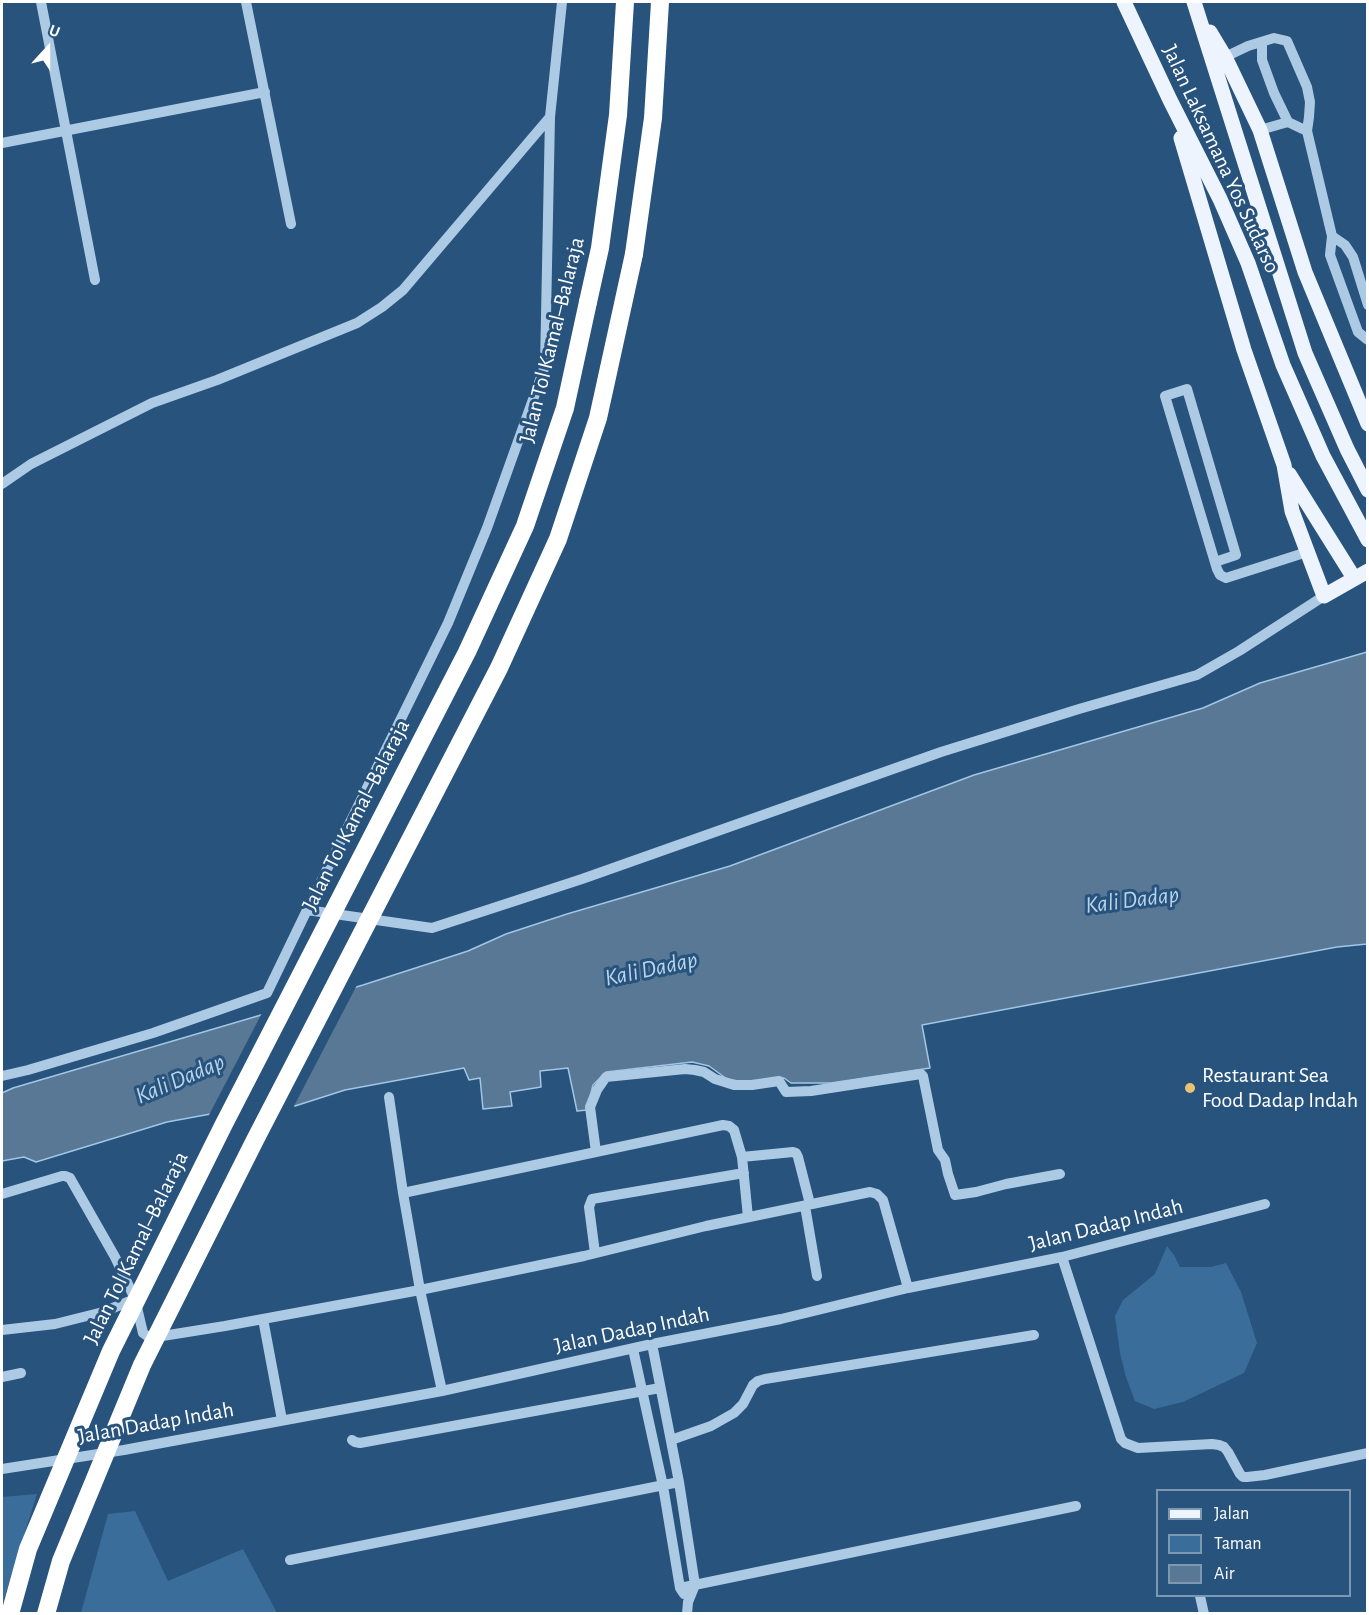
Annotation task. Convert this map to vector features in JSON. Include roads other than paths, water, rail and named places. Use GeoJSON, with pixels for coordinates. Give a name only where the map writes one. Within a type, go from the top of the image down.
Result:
{"type":"FeatureCollection","features":[{"type":"Feature","properties":{"kind":"highway","name":"Jalan Tol Kamal–Balaraja"},"geometry":{"type":"LineString","coordinates":[[10,1614],[28,1549],[111,1351],[224,1125],[467,652],[525,526],[565,408],[600,249],[618,115],[626,2]]}},
{"type":"Feature","properties":{"kind":"highway"},"geometry":{"type":"LineString","coordinates":[[46,1614],[61,1561],[142,1365],[255,1140],[499,668],[558,539],[598,418],[634,254],[653,118],[660,2]]}},
{"type":"Feature","properties":{"kind":"main road","name":"Jalan Laksamana Yos Sudarso"},"geometry":{"type":"LineString","coordinates":[[1124,2],[1220,199],[1248,263],[1283,365],[1323,456],[1368,540]]}},
{"type":"Feature","properties":{"kind":"main road","name":"Jalan Laksamana Yos Sudarso"},"geometry":{"type":"LineString","coordinates":[[1195,5],[1305,353],[1347,450],[1368,490]]}},
{"type":"Feature","properties":{"kind":"main road"},"geometry":{"type":"LineString","coordinates":[[1195,5],[1225,57],[1260,130],[1305,272],[1368,424]]}},
{"type":"Feature","properties":{"kind":"main road"},"geometry":{"type":"LineString","coordinates":[[1170,100],[1244,350],[1284,465],[1292,511],[1324,596],[1361,574],[1284,465]]}},
{"type":"Feature","properties":{"kind":"main road"},"geometry":{"type":"LineString","coordinates":[[1248,174],[1260,130]]}},
{"type":"Feature","properties":{"kind":"street"},"geometry":{"type":"LineString","coordinates":[[41,2],[95,280]]}},
{"type":"Feature","properties":{"kind":"street"},"geometry":{"type":"LineString","coordinates":[[246,2],[291,224]]}},
{"type":"Feature","properties":{"kind":"street"},"geometry":{"type":"LineString","coordinates":[[2,1076],[153,1033],[267,993],[448,623],[488,528],[545,366],[550,117],[562,2]]}},
{"type":"Feature","properties":{"kind":"street"},"geometry":{"type":"LineString","coordinates":[[1225,57],[1274,38],[1287,41],[1307,87],[1310,102],[1307,131],[1332,236],[1330,255],[1358,332],[1368,340]]}},
{"type":"Feature","properties":{"kind":"street"},"geometry":{"type":"LineString","coordinates":[[1262,42],[1262,60],[1288,122],[1307,131]]}},
{"type":"Feature","properties":{"kind":"street"},"geometry":{"type":"LineString","coordinates":[[2,143],[265,92]]}},
{"type":"Feature","properties":{"kind":"street"},"geometry":{"type":"LineString","coordinates":[[2,484],[31,464],[152,403],[217,380],[357,323],[382,308],[403,290],[550,117]]}},
{"type":"Feature","properties":{"kind":"street"},"geometry":{"type":"LineString","coordinates":[[1260,130],[1288,122]]}},
{"type":"Feature","properties":{"kind":"street"},"geometry":{"type":"LineString","coordinates":[[1332,236],[1345,244],[1353,257],[1368,305]]}},
{"type":"Feature","properties":{"kind":"street"},"geometry":{"type":"LineString","coordinates":[[1215,562],[1236,555],[1187,389],[1165,396],[1215,562],[1220,575],[1226,578],[1307,552]]}},
{"type":"Feature","properties":{"kind":"street"},"geometry":{"type":"LineString","coordinates":[[307,910],[432,928],[582,879],[941,752],[1197,675],[1239,651],[1324,596]]}},
{"type":"Feature","properties":{"kind":"street"},"geometry":{"type":"LineString","coordinates":[[596,1152],[590,1111],[597,1090],[606,1077],[685,1069],[704,1072],[714,1079],[734,1084],[752,1085],[779,1081],[786,1092],[811,1091],[921,1074],[938,1150],[945,1160],[955,1195],[1060,1174]]}},
{"type":"Feature","properties":{"kind":"street"},"geometry":{"type":"LineString","coordinates":[[389,1097],[420,1290],[442,1391]]}},
{"type":"Feature","properties":{"kind":"street"},"geometry":{"type":"LineString","coordinates":[[403,1193],[723,1125],[734,1130],[742,1157],[748,1217]]}},
{"type":"Feature","properties":{"kind":"street"},"geometry":{"type":"LineString","coordinates":[[742,1157],[796,1153],[808,1205],[817,1276]]}},
{"type":"Feature","properties":{"kind":"street"},"geometry":{"type":"LineString","coordinates":[[595,1253],[589,1207],[592,1199],[744,1173]]}},
{"type":"Feature","properties":{"kind":"street"},"geometry":{"type":"LineString","coordinates":[[2,1194],[62,1176],[70,1178],[115,1257],[135,1299],[143,1333],[150,1338],[420,1290],[870,1192],[877,1194],[883,1200],[908,1288]]}},
{"type":"Feature","properties":{"kind":"street","name":"Jalan Dadap Indah"},"geometry":{"type":"LineString","coordinates":[[2,1470],[124,1450],[442,1391],[652,1344],[781,1319],[908,1288],[1062,1257],[1265,1204]]}},
{"type":"Feature","properties":{"kind":"street"},"geometry":{"type":"LineString","coordinates":[[1062,1257],[1121,1438],[1125,1443],[1138,1448],[1220,1445],[1228,1452],[1240,1474],[1247,1478],[1368,1453]]}},
{"type":"Feature","properties":{"kind":"street"},"geometry":{"type":"LineString","coordinates":[[2,1330],[55,1324],[103,1312],[135,1299]]}},
{"type":"Feature","properties":{"kind":"street"},"geometry":{"type":"LineString","coordinates":[[263,1319],[282,1420]]}},
{"type":"Feature","properties":{"kind":"street"},"geometry":{"type":"LineString","coordinates":[[671,1440],[711,1426],[734,1413],[758,1381],[1034,1335]]}},
{"type":"Feature","properties":{"kind":"street"},"geometry":{"type":"LineString","coordinates":[[652,1344],[679,1482],[694,1585],[688,1602],[687,1614]]}},
{"type":"Feature","properties":{"kind":"street"},"geometry":{"type":"LineString","coordinates":[[633,1349],[663,1486],[680,1588],[688,1602]]}},
{"type":"Feature","properties":{"kind":"street"},"geometry":{"type":"LineString","coordinates":[[2,1377],[21,1373]]}},
{"type":"Feature","properties":{"kind":"street"},"geometry":{"type":"LineString","coordinates":[[352,1440],[360,1443],[660,1388]]}},
{"type":"Feature","properties":{"kind":"street"},"geometry":{"type":"LineString","coordinates":[[290,1560],[679,1482]]}},
{"type":"Feature","properties":{"kind":"street"},"geometry":{"type":"LineString","coordinates":[[680,1588],[1076,1506]]}},
{"type":"Feature","properties":{"kind":"street"},"geometry":{"type":"LineString","coordinates":[[1200,1597],[1204,1614]]}},
{"type":"Feature","properties":{"kind":"water","name":"Kali Dadap"},"geometry":{"type":"Polygon","coordinates":[[[1367,652],[1367,944],[1337,947],[922,1025],[930,1068],[831,1083],[791,1083],[784,1078],[744,1082],[727,1079],[709,1066],[692,1062],[606,1072],[593,1085],[587,1110],[577,1111],[568,1068],[540,1071],[541,1087],[510,1092],[512,1106],[483,1109],[480,1078],[469,1080],[464,1068],[345,1090],[295,1106],[269,1096],[235,1101],[227,1111],[167,1122],[36,1162],[24,1157],[2,1161],[2,1093],[13,1088],[363,985],[468,951],[506,934],[567,914],[730,866],[974,775],[1203,708],[1260,683],[1367,652]]]}},
{"type":"Feature","properties":{"kind":"place","name":"Restaurant Sea Food Dadap Indah"},"geometry":{"type":"Point","coordinates":[1190,1088]}}]}
